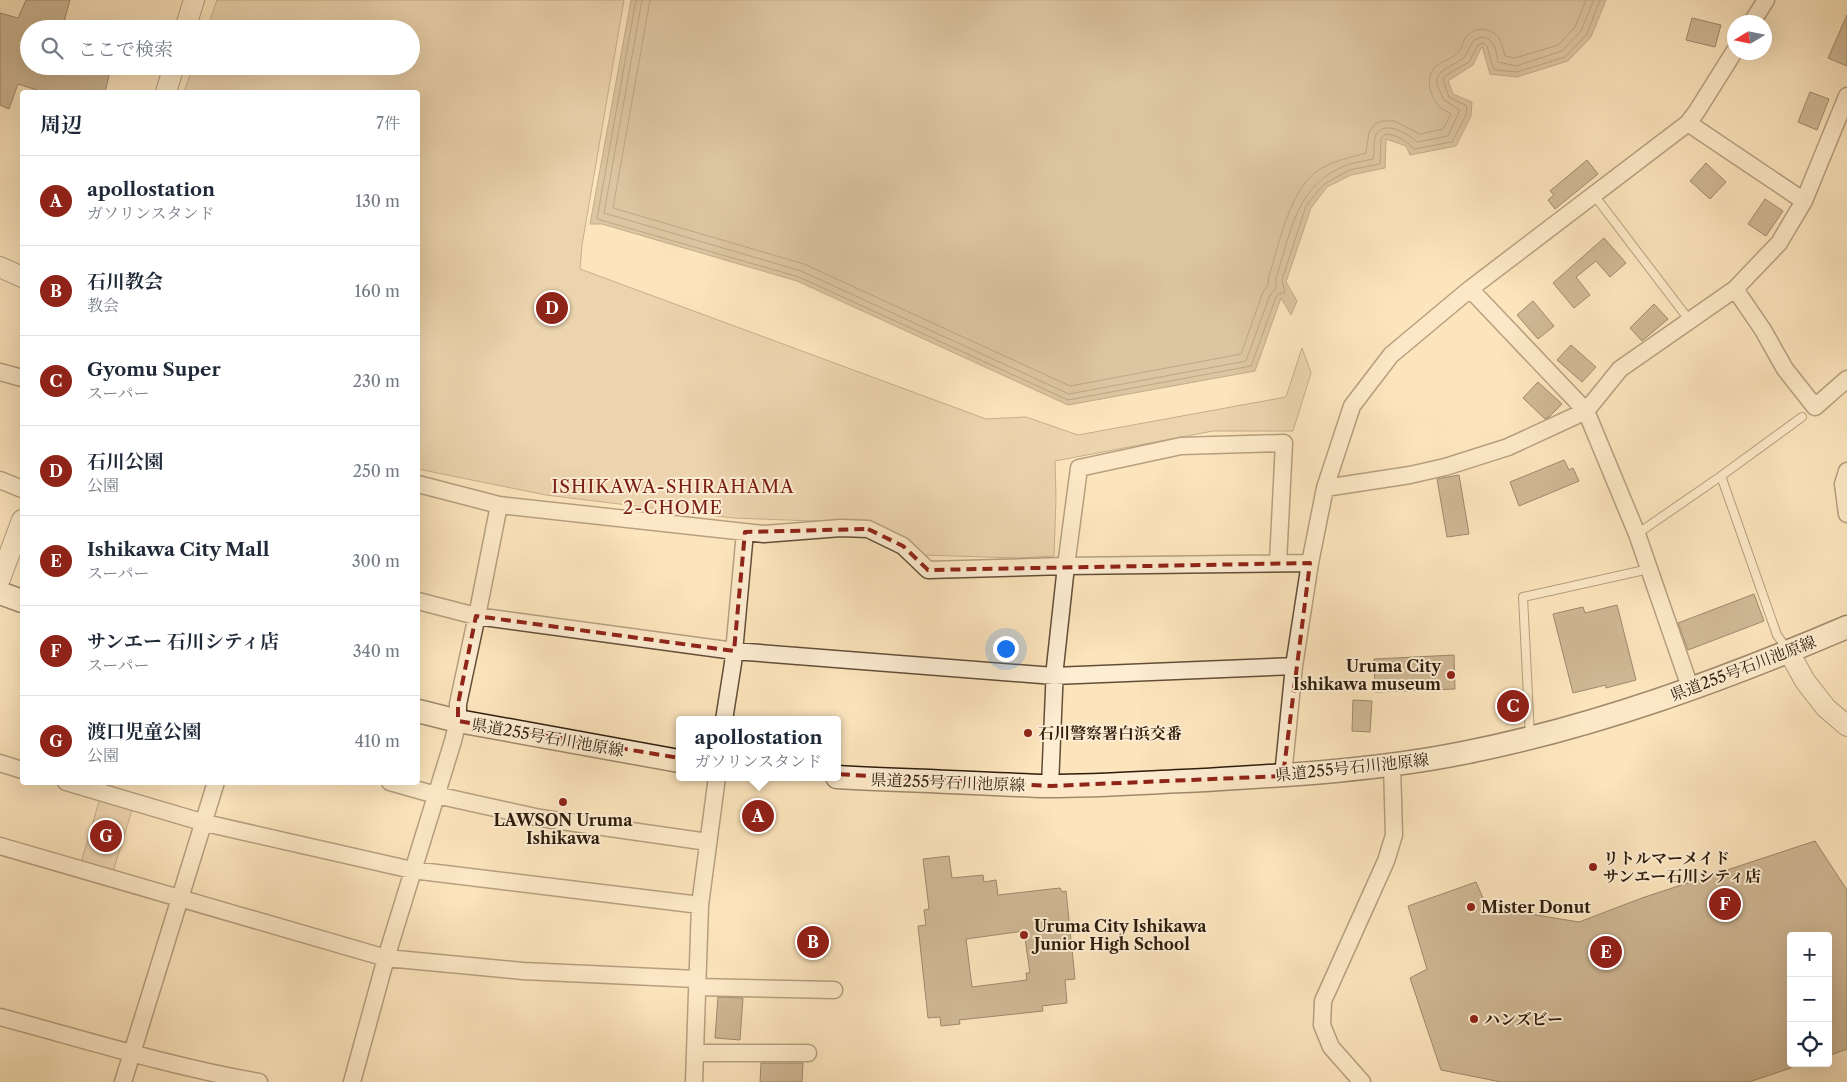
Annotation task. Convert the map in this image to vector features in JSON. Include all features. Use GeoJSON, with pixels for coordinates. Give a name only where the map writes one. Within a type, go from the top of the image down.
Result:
{"type":"FeatureCollection","features":[{"type":"Feature","properties":{"kind":"main road"},"geometry":{"type":"LineString","coordinates":[[0,594],[20,600]]}},
{"type":"Feature","properties":{"kind":"main road","name":"県道255号石川池原線"},"geometry":{"type":"LineString","coordinates":[[841,777],[1050,786],[1283,776],[1392,765],[1463,753],[1530,738],[1626,711],[1691,690],[1847,628]]}},
{"type":"Feature","properties":{"kind":"main road","name":"県道255号石川池原線"},"geometry":{"type":"LineString","coordinates":[[420,712],[458,721],[676,760]]}},
{"type":"Feature","properties":{"kind":"street"},"geometry":{"type":"LineString","coordinates":[[188,20],[194,0]]}},
{"type":"Feature","properties":{"kind":"street"},"geometry":{"type":"LineString","coordinates":[[1756,15],[1766,0]]}},
{"type":"Feature","properties":{"kind":"street"},"geometry":{"type":"LineString","coordinates":[[1283,776],[1294,666],[1310,563],[1324,488],[1352,406],[1391,355],[1470,289],[1688,123],[1729,60]]}},
{"type":"Feature","properties":{"kind":"street"},"geometry":{"type":"LineString","coordinates":[[167,90],[171,75]]}},
{"type":"Feature","properties":{"kind":"street"},"geometry":{"type":"LineString","coordinates":[[1324,488],[1410,475],[1445,467],[1508,447],[1586,411],[1620,369],[1735,289],[1779,243],[1804,201],[1847,96]]}},
{"type":"Feature","properties":{"kind":"street"},"geometry":{"type":"LineString","coordinates":[[1688,123],[1804,201]]}},
{"type":"Feature","properties":{"kind":"street"},"geometry":{"type":"LineString","coordinates":[[0,267],[20,276]]}},
{"type":"Feature","properties":{"kind":"street"},"geometry":{"type":"LineString","coordinates":[[1470,289],[1586,411],[1637,534],[1691,690]]}},
{"type":"Feature","properties":{"kind":"street"},"geometry":{"type":"LineString","coordinates":[[1735,289],[1785,369],[1815,407],[1847,379]]}},
{"type":"Feature","properties":{"kind":"street"},"geometry":{"type":"LineString","coordinates":[[0,372],[20,377]]}},
{"type":"Feature","properties":{"kind":"street"},"geometry":{"type":"LineString","coordinates":[[1050,786],[1054,676],[1079,468],[1181,446],[1284,443],[1278,563]]}},
{"type":"Feature","properties":{"kind":"street"},"geometry":{"type":"LineString","coordinates":[[1847,471],[1843,484],[1847,514]]}},
{"type":"Feature","properties":{"kind":"street"},"geometry":{"type":"LineString","coordinates":[[0,480],[20,488]]}},
{"type":"Feature","properties":{"kind":"street"},"geometry":{"type":"LineString","coordinates":[[420,485],[499,505],[764,534],[842,528],[868,529],[903,546],[928,570],[1310,563]]}},
{"type":"Feature","properties":{"kind":"street"},"geometry":{"type":"LineString","coordinates":[[352,1082],[412,870],[453,741],[458,721],[458,704],[499,505]]}},
{"type":"Feature","properties":{"kind":"street"},"geometry":{"type":"LineString","coordinates":[[0,579],[20,526]]}},
{"type":"Feature","properties":{"kind":"street"},"geometry":{"type":"LineString","coordinates":[[725,716],[734,651],[745,532]]}},
{"type":"Feature","properties":{"kind":"street"},"geometry":{"type":"LineString","coordinates":[[420,602],[476,616],[734,651],[1054,676],[1294,666]]}},
{"type":"Feature","properties":{"kind":"street"},"geometry":{"type":"LineString","coordinates":[[1789,652],[1806,681],[1826,708],[1847,726]]}},
{"type":"Feature","properties":{"kind":"street"},"geometry":{"type":"LineString","coordinates":[[0,763],[20,769]]}},
{"type":"Feature","properties":{"kind":"street"},"geometry":{"type":"LineString","coordinates":[[1362,1082],[1332,1047],[1322,1025],[1323,1000],[1386,862],[1394,835],[1392,765]]}},
{"type":"Feature","properties":{"kind":"street"},"geometry":{"type":"LineString","coordinates":[[694,1082],[700,905],[716,781]]}},
{"type":"Feature","properties":{"kind":"street"},"geometry":{"type":"LineString","coordinates":[[76,785],[205,823],[412,870],[700,905]]}},
{"type":"Feature","properties":{"kind":"street"},"geometry":{"type":"LineString","coordinates":[[123,1082],[205,823],[215,785]]}},
{"type":"Feature","properties":{"kind":"street"},"geometry":{"type":"LineString","coordinates":[[401,785],[436,795],[540,818],[708,842]]}},
{"type":"Feature","properties":{"kind":"street"},"geometry":{"type":"LineString","coordinates":[[0,846],[386,958],[523,972],[834,990]]}},
{"type":"Feature","properties":{"kind":"street"},"geometry":{"type":"LineString","coordinates":[[0,1017],[133,1053],[259,1082]]}},
{"type":"Feature","properties":{"kind":"street"},"geometry":{"type":"LineString","coordinates":[[695,1053],[808,1053]]}},
{"type":"Feature","properties":{"kind":"lane"},"geometry":{"type":"LineString","coordinates":[[1594,195],[1690,321]]}},
{"type":"Feature","properties":{"kind":"lane"},"geometry":{"type":"LineString","coordinates":[[1637,534],[1802,417]]}},
{"type":"Feature","properties":{"kind":"lane"},"geometry":{"type":"LineString","coordinates":[[1721,476],[1777,635],[1789,652]]}},
{"type":"Feature","properties":{"kind":"lane"},"geometry":{"type":"LineString","coordinates":[[1530,738],[1523,597],[1649,569]]}},
{"type":"Feature","properties":{"kind":"highlighted area"},"geometry":{"type":"Polygon","coordinates":[[[868,529],[903,546],[928,570],[1310,563],[1283,776],[1050,786],[745,769],[458,721],[458,704],[476,616],[734,651],[745,532],[868,529]]]}},
{"type":"Feature","properties":{"kind":"shaded area"},"geometry":{"type":"Polygon","coordinates":[[[217,0],[624,0],[582,245],[580,269],[986,419],[1026,417],[1078,435],[1286,397],[1302,348],[1311,373],[1293,431],[1213,431],[1055,461],[1054,556],[1018,558],[923,555],[866,523],[734,518],[546,495],[420,469],[420,90],[185,90],[190,75],[420,75],[420,20],[210,20],[217,0]]]}},
{"type":"Feature","properties":{"kind":"shaded area"},"geometry":{"type":"Polygon","coordinates":[[[100,798],[133,807],[112,875],[80,866],[100,798]]]}},
{"type":"Feature","properties":{"kind":"water"},"geometry":{"type":"Polygon","coordinates":[[[631,0],[1606,0],[1591,37],[1568,61],[1517,77],[1490,74],[1482,46],[1473,65],[1448,81],[1453,94],[1472,102],[1471,116],[1456,146],[1410,155],[1406,146],[1386,139],[1385,168],[1351,175],[1327,187],[1311,208],[1286,282],[1297,301],[1291,315],[1281,298],[1255,371],[1068,405],[797,281],[602,224],[590,224],[631,0]]]}},
{"type":"Feature","properties":{"kind":"building"},"geometry":{"type":"Polygon","coordinates":[[[26,0],[70,0],[64,20],[20,20],[20,75],[109,75],[105,90],[37,90],[18,84],[9,109],[0,105],[0,13],[18,18],[26,0]]]}},
{"type":"Feature","properties":{"kind":"building"},"geometry":{"type":"Polygon","coordinates":[[[1847,15],[1847,66],[1828,58],[1847,15]]]}},
{"type":"Feature","properties":{"kind":"building"},"geometry":{"type":"Polygon","coordinates":[[[1692,18],[1721,25],[1715,47],[1686,40],[1692,18]]]}},
{"type":"Feature","properties":{"kind":"building"},"geometry":{"type":"Polygon","coordinates":[[[1810,92],[1829,99],[1817,130],[1798,122],[1810,92]]]}},
{"type":"Feature","properties":{"kind":"building"},"geometry":{"type":"Polygon","coordinates":[[[1587,160],[1598,174],[1555,209],[1548,200],[1554,195],[1550,191],[1587,160]]]}},
{"type":"Feature","properties":{"kind":"building"},"geometry":{"type":"Polygon","coordinates":[[[1706,163],[1726,182],[1710,199],[1690,181],[1706,163]]]}},
{"type":"Feature","properties":{"kind":"building"},"geometry":{"type":"Polygon","coordinates":[[[1765,199],[1783,211],[1766,236],[1748,224],[1765,199]]]}},
{"type":"Feature","properties":{"kind":"building"},"geometry":{"type":"Polygon","coordinates":[[[1604,238],[1626,263],[1610,277],[1596,261],[1576,277],[1590,295],[1574,308],[1553,283],[1604,238]]]}},
{"type":"Feature","properties":{"kind":"building"},"geometry":{"type":"Polygon","coordinates":[[[1533,301],[1554,326],[1538,339],[1517,315],[1533,301]]]}},
{"type":"Feature","properties":{"kind":"building"},"geometry":{"type":"Polygon","coordinates":[[[1654,304],[1668,319],[1642,341],[1630,328],[1654,304]]]}},
{"type":"Feature","properties":{"kind":"building"},"geometry":{"type":"Polygon","coordinates":[[[1571,345],[1596,367],[1582,382],[1557,360],[1571,345]]]}},
{"type":"Feature","properties":{"kind":"building"},"geometry":{"type":"Polygon","coordinates":[[[1538,382],[1562,404],[1545,419],[1523,398],[1538,382]]]}},
{"type":"Feature","properties":{"kind":"building"},"geometry":{"type":"Polygon","coordinates":[[[1564,460],[1569,470],[1573,468],[1579,481],[1519,506],[1510,482],[1564,460]]]}},
{"type":"Feature","properties":{"kind":"building"},"geometry":{"type":"Polygon","coordinates":[[[1459,475],[1469,534],[1447,537],[1437,479],[1459,475]]]}},
{"type":"Feature","properties":{"kind":"building"},"geometry":{"type":"Polygon","coordinates":[[[1754,594],[1764,621],[1688,650],[1678,623],[1754,594]]]}},
{"type":"Feature","properties":{"kind":"building"},"geometry":{"type":"Polygon","coordinates":[[[1617,605],[1636,680],[1606,688],[1606,685],[1573,693],[1553,614],[1583,607],[1585,613],[1617,605]]]}},
{"type":"Feature","properties":{"kind":"building"},"geometry":{"type":"Polygon","coordinates":[[[1454,655],[1455,689],[1375,692],[1374,659],[1454,655]]]}},
{"type":"Feature","properties":{"kind":"building"},"geometry":{"type":"Polygon","coordinates":[[[1353,700],[1372,701],[1370,732],[1352,731],[1353,700]]]}},
{"type":"Feature","properties":{"kind":"building"},"geometry":{"type":"Polygon","coordinates":[[[1815,841],[1847,890],[1847,1049],[1832,1055],[1832,932],[1787,932],[1787,1067],[1791,1068],[1749,1082],[1501,1082],[1441,1070],[1410,978],[1427,969],[1408,906],[1476,882],[1487,907],[1579,922],[1642,898],[1815,841]]]}},
{"type":"Feature","properties":{"kind":"building"},"geometry":{"type":"Polygon","coordinates":[[[949,856],[952,878],[983,875],[984,882],[996,880],[998,895],[1060,888],[1062,892],[1066,891],[1075,979],[1065,980],[1067,1003],[1042,1006],[1043,1011],[959,1020],[960,1024],[941,1026],[940,1017],[928,1018],[918,926],[926,925],[924,910],[929,909],[923,859],[949,856]],[[1024,931],[966,939],[972,987],[1027,980],[1026,973],[1030,973],[1024,931]]]}},
{"type":"Feature","properties":{"kind":"building"},"geometry":{"type":"Polygon","coordinates":[[[718,997],[743,998],[740,1040],[715,1038],[718,997]]]}},
{"type":"Feature","properties":{"kind":"building"},"geometry":{"type":"Polygon","coordinates":[[[761,1063],[803,1063],[802,1082],[760,1082],[761,1063]]]}},
{"type":"Feature","properties":{"kind":"place","name":"石川公園"},"geometry":{"type":"Point","coordinates":[552,308]}},
{"type":"Feature","properties":{"kind":"place","name":"Uruma City Ishikawa museum"},"geometry":{"type":"Point","coordinates":[1451,675]}},
{"type":"Feature","properties":{"kind":"place","name":"Gyomu Super"},"geometry":{"type":"Point","coordinates":[1513,706]}},
{"type":"Feature","properties":{"kind":"place","name":"石川警察署白浜交番"},"geometry":{"type":"Point","coordinates":[1028,733]}},
{"type":"Feature","properties":{"kind":"place","name":"LAWSON Uruma Ishikawa"},"geometry":{"type":"Point","coordinates":[563,802]}},
{"type":"Feature","properties":{"kind":"place","name":"apollostation"},"geometry":{"type":"Point","coordinates":[758,816]}},
{"type":"Feature","properties":{"kind":"place","name":"渡口児童公園"},"geometry":{"type":"Point","coordinates":[106,836]}},
{"type":"Feature","properties":{"kind":"place","name":"リトルマーメイド サンエー石川シティ店"},"geometry":{"type":"Point","coordinates":[1593,867]}},
{"type":"Feature","properties":{"kind":"place","name":"サンエー 石川シティ店"},"geometry":{"type":"Point","coordinates":[1725,904]}},
{"type":"Feature","properties":{"kind":"place","name":"Mister Donut"},"geometry":{"type":"Point","coordinates":[1471,907]}},
{"type":"Feature","properties":{"kind":"place","name":"Uruma City Ishikawa Junior High School"},"geometry":{"type":"Point","coordinates":[1024,935]}},
{"type":"Feature","properties":{"kind":"place","name":"石川教会"},"geometry":{"type":"Point","coordinates":[813,942]}},
{"type":"Feature","properties":{"kind":"place","name":"Ishikawa City Mall"},"geometry":{"type":"Point","coordinates":[1606,952]}},
{"type":"Feature","properties":{"kind":"place","name":"ハンズビー"},"geometry":{"type":"Point","coordinates":[1474,1019]}},
{"type":"Feature","properties":{"kind":"district","name":"ISHIKAWA-SHIRAHAMA 2-CHOME"},"geometry":{"type":"Point","coordinates":[673,497]}}]}
